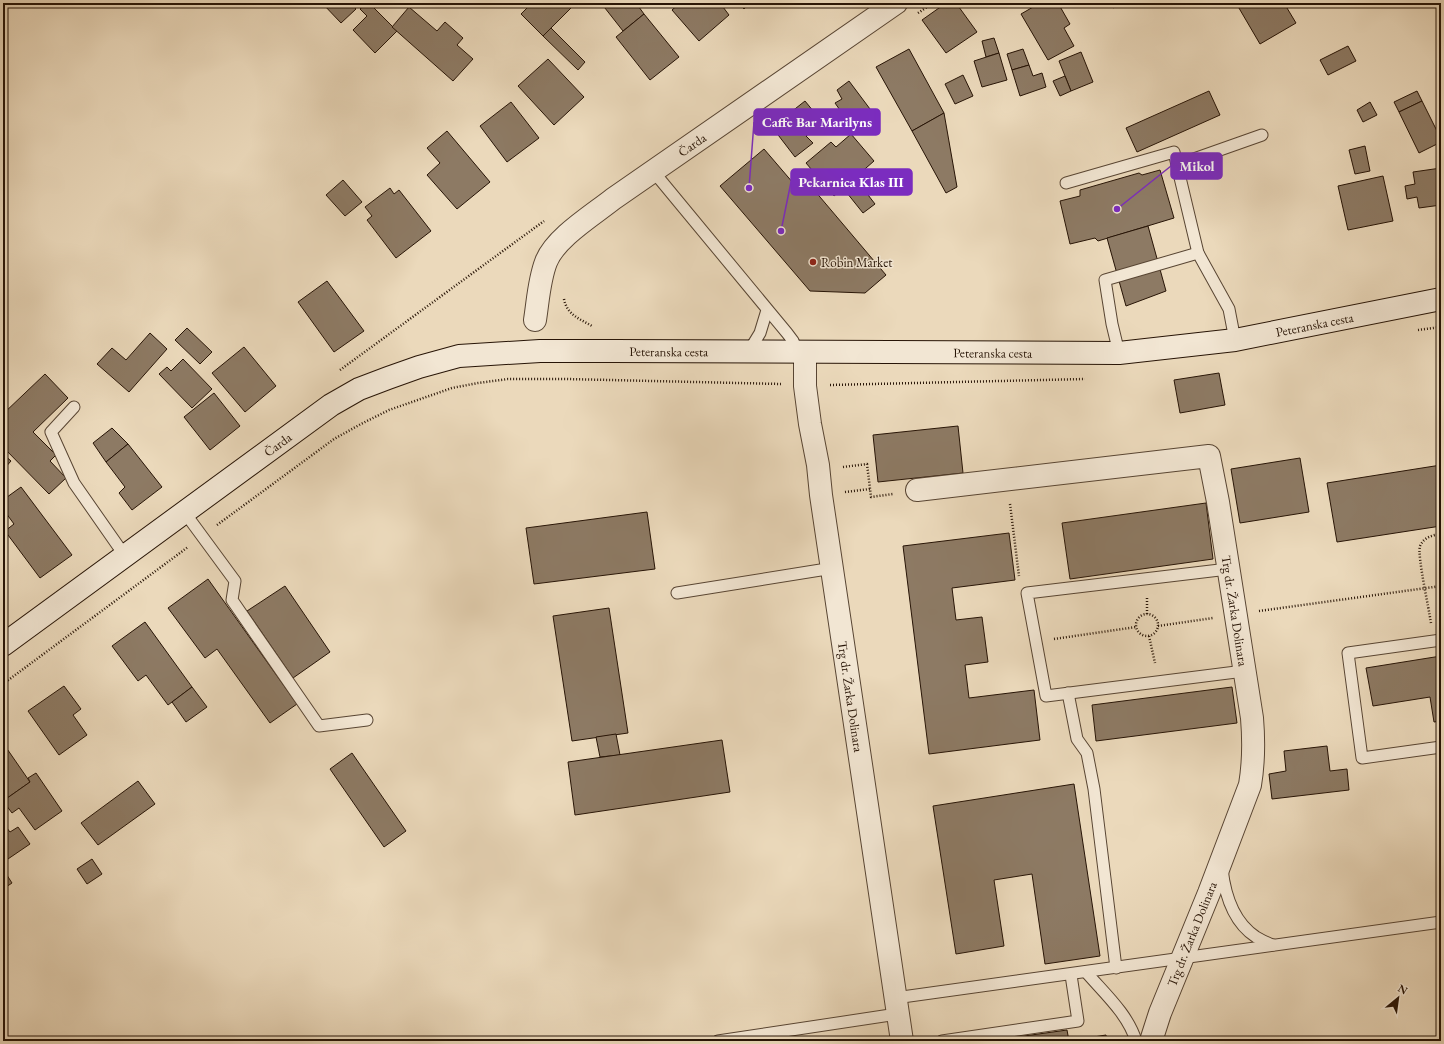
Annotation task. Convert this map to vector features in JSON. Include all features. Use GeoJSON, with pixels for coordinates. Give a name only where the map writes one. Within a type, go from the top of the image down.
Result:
{"type":"FeatureCollection","features":[{"type":"Feature","properties":{"kind":"street","name":"Čarda"},"geometry":{"type":"LineString","coordinates":[[535,320],[546,262],[551,251],[559,242],[613,199],[896,3]]}},
{"type":"Feature","properties":{"kind":"street","name":"Peteranska cesta"},"geometry":{"type":"LineString","coordinates":[[540,351],[1119,353],[1235,340],[1441,299]]}},
{"type":"Feature","properties":{"kind":"street","name":"Čarda"},"geometry":{"type":"LineString","coordinates":[[3,646],[331,405],[359,389],[419,367],[459,356],[540,351]]}},
{"type":"Feature","properties":{"kind":"street","name":"Trg dr. Žarka Dolinara"},"geometry":{"type":"LineString","coordinates":[[801,351],[810,424],[819,470],[821,495],[902,1041]]}},
{"type":"Feature","properties":{"kind":"street","name":"Trg dr. Žarka Dolinara"},"geometry":{"type":"LineString","coordinates":[[917,490],[1209,456],[1218,502],[1252,718],[1254,751],[1253,768],[1250,785],[1222,860],[1160,1013],[1152,1041]]}},
{"type":"Feature","properties":{"kind":"lane"},"geometry":{"type":"LineString","coordinates":[[1177,165],[1262,135]]}},
{"type":"Feature","properties":{"kind":"lane"},"geometry":{"type":"LineString","coordinates":[[1066,183],[1174,152],[1198,253],[1229,309],[1235,340]]}},
{"type":"Feature","properties":{"kind":"lane"},"geometry":{"type":"LineString","coordinates":[[653,171],[801,351]]}},
{"type":"Feature","properties":{"kind":"lane"},"geometry":{"type":"LineString","coordinates":[[1119,353],[1112,324],[1105,280],[1198,253]]}},
{"type":"Feature","properties":{"kind":"lane"},"geometry":{"type":"LineString","coordinates":[[750,351],[760,333],[767,310]]}},
{"type":"Feature","properties":{"kind":"lane"},"geometry":{"type":"LineString","coordinates":[[74,407],[51,432],[74,483],[125,556]]}},
{"type":"Feature","properties":{"kind":"lane"},"geometry":{"type":"LineString","coordinates":[[185,513],[235,581],[232,600],[319,726],[367,720]]}},
{"type":"Feature","properties":{"kind":"lane"},"geometry":{"type":"LineString","coordinates":[[677,593],[833,568]]}},
{"type":"Feature","properties":{"kind":"lane"},"geometry":{"type":"LineString","coordinates":[[1228,569],[1027,593],[1046,696],[1244,671]]}},
{"type":"Feature","properties":{"kind":"lane"},"geometry":{"type":"LineString","coordinates":[[1438,641],[1348,653],[1362,758],[1441,747]]}},
{"type":"Feature","properties":{"kind":"lane"},"geometry":{"type":"LineString","coordinates":[[1068,693],[1078,739],[1087,754],[1094,789],[1116,968]]}},
{"type":"Feature","properties":{"kind":"lane"},"geometry":{"type":"LineString","coordinates":[[1222,860],[1225,891],[1231,908],[1242,924],[1256,937],[1273,945]]}},
{"type":"Feature","properties":{"kind":"lane"},"geometry":{"type":"LineString","coordinates":[[718,1041],[1071,974],[1441,922]]}},
{"type":"Feature","properties":{"kind":"lane"},"geometry":{"type":"LineString","coordinates":[[1086,972],[1114,1003],[1125,1019],[1136,1041]]}},
{"type":"Feature","properties":{"kind":"lane"},"geometry":{"type":"LineString","coordinates":[[942,1041],[1078,1022],[1071,974]]}},
{"type":"Feature","properties":{"kind":"path"},"geometry":{"type":"LineString","coordinates":[[914,16],[933,3]]}},
{"type":"Feature","properties":{"kind":"path"},"geometry":{"type":"LineString","coordinates":[[562,293],[565,306],[573,316],[594,326]]}},
{"type":"Feature","properties":{"kind":"path"},"geometry":{"type":"LineString","coordinates":[[3,684],[334,439],[361,424],[389,410],[452,388],[478,383],[508,379],[614,379],[612,351]]}},
{"type":"Feature","properties":{"kind":"path"},"geometry":{"type":"LineString","coordinates":[[819,470],[866,464],[871,497],[917,490]]}},
{"type":"Feature","properties":{"kind":"path"},"geometry":{"type":"LineString","coordinates":[[1006,480],[1020,581],[1027,593]]}},
{"type":"Feature","properties":{"kind":"path"},"geometry":{"type":"LineString","coordinates":[[1438,641],[1425,588],[1420,558],[1420,547],[1424,540],[1433,535],[1441,534]]}},
{"type":"Feature","properties":{"kind":"path"},"geometry":{"type":"LineString","coordinates":[[1158,626],[1441,586]]}},
{"type":"Feature","properties":{"kind":"path"},"geometry":{"type":"LineString","coordinates":[[1147,614],[1154,616],[1158,626],[1155,633],[1149,636],[1140,634],[1136,627],[1138,618],[1147,614]]}},
{"type":"Feature","properties":{"kind":"path"},"geometry":{"type":"LineString","coordinates":[[1036,642],[1136,627]]}},
{"type":"Feature","properties":{"kind":"path"},"geometry":{"type":"LineString","coordinates":[[1149,636],[1159,682]]}},
{"type":"Feature","properties":{"kind":"building"},"geometry":{"type":"Polygon","coordinates":[[[322,3],[351,3],[356,9],[341,23],[322,3]]]}},
{"type":"Feature","properties":{"kind":"building"},"geometry":{"type":"Polygon","coordinates":[[[369,3],[397,31],[375,53],[353,30],[367,16],[360,9],[369,3]]]}},
{"type":"Feature","properties":{"kind":"building"},"geometry":{"type":"Polygon","coordinates":[[[532,3],[576,3],[543,36],[521,14],[532,3]]]}},
{"type":"Feature","properties":{"kind":"building"},"geometry":{"type":"Polygon","coordinates":[[[601,3],[636,3],[644,14],[623,31],[601,3]]]}},
{"type":"Feature","properties":{"kind":"building"},"geometry":{"type":"Polygon","coordinates":[[[680,3],[720,3],[729,15],[699,41],[672,10],[680,3]]]}},
{"type":"Feature","properties":{"kind":"building"},"geometry":{"type":"Polygon","coordinates":[[[738,3],[750,3],[744,9],[738,3]]]}},
{"type":"Feature","properties":{"kind":"building"},"geometry":{"type":"Polygon","coordinates":[[[946,3],[956,3],[977,32],[946,53],[922,20],[946,3]]]}},
{"type":"Feature","properties":{"kind":"building"},"geometry":{"type":"Polygon","coordinates":[[[1040,3],[1058,3],[1070,24],[1064,28],[1074,46],[1048,60],[1021,14],[1040,3]]]}},
{"type":"Feature","properties":{"kind":"building"},"geometry":{"type":"Polygon","coordinates":[[[1110,3],[1121,3],[1113,8],[1110,3]]]}},
{"type":"Feature","properties":{"kind":"building"},"geometry":{"type":"Polygon","coordinates":[[[1236,3],[1284,3],[1296,23],[1260,44],[1236,3]]]}},
{"type":"Feature","properties":{"kind":"building"},"geometry":{"type":"Polygon","coordinates":[[[409,7],[437,31],[445,22],[463,38],[457,45],[473,59],[453,81],[392,27],[409,7]]]}},
{"type":"Feature","properties":{"kind":"building"},"geometry":{"type":"Polygon","coordinates":[[[644,14],[679,57],[650,80],[616,37],[644,14]]]}},
{"type":"Feature","properties":{"kind":"building"},"geometry":{"type":"Polygon","coordinates":[[[551,28],[585,62],[578,70],[543,36],[551,28]]]}},
{"type":"Feature","properties":{"kind":"building"},"geometry":{"type":"Polygon","coordinates":[[[994,38],[999,53],[986,57],[982,41],[994,38]]]}},
{"type":"Feature","properties":{"kind":"building"},"geometry":{"type":"Polygon","coordinates":[[[1348,46],[1356,61],[1328,75],[1320,60],[1348,46]]]}},
{"type":"Feature","properties":{"kind":"building"},"geometry":{"type":"Polygon","coordinates":[[[909,49],[944,113],[912,131],[876,67],[909,49]]]}},
{"type":"Feature","properties":{"kind":"building"},"geometry":{"type":"Polygon","coordinates":[[[1023,49],[1029,65],[1012,70],[1007,54],[1023,49]]]}},
{"type":"Feature","properties":{"kind":"building"},"geometry":{"type":"Polygon","coordinates":[[[1081,52],[1093,82],[1071,91],[1059,61],[1081,52]]]}},
{"type":"Feature","properties":{"kind":"building"},"geometry":{"type":"Polygon","coordinates":[[[999,53],[1007,80],[982,87],[974,61],[999,53]]]}},
{"type":"Feature","properties":{"kind":"building"},"geometry":{"type":"Polygon","coordinates":[[[548,59],[584,97],[554,125],[518,86],[548,59]]]}},
{"type":"Feature","properties":{"kind":"building"},"geometry":{"type":"Polygon","coordinates":[[[1029,65],[1033,76],[1042,73],[1046,87],[1020,96],[1012,70],[1029,65]]]}},
{"type":"Feature","properties":{"kind":"building"},"geometry":{"type":"Polygon","coordinates":[[[963,75],[973,96],[955,104],[945,84],[963,75]]]}},
{"type":"Feature","properties":{"kind":"building"},"geometry":{"type":"Polygon","coordinates":[[[1065,76],[1071,91],[1060,96],[1053,81],[1065,76]]]}},
{"type":"Feature","properties":{"kind":"building"},"geometry":{"type":"Polygon","coordinates":[[[849,81],[870,109],[849,123],[835,103],[842,99],[837,90],[849,81]]]}},
{"type":"Feature","properties":{"kind":"building"},"geometry":{"type":"Polygon","coordinates":[[[1209,91],[1220,115],[1137,152],[1126,128],[1209,91]]]}},
{"type":"Feature","properties":{"kind":"building"},"geometry":{"type":"Polygon","coordinates":[[[1417,91],[1422,101],[1399,112],[1394,102],[1417,91]]]}},
{"type":"Feature","properties":{"kind":"building"},"geometry":{"type":"Polygon","coordinates":[[[805,101],[823,123],[806,136],[813,143],[795,157],[772,127],[805,101]]]}},
{"type":"Feature","properties":{"kind":"building"},"geometry":{"type":"Polygon","coordinates":[[[1422,101],[1441,139],[1441,142],[1419,153],[1399,112],[1422,101]]]}},
{"type":"Feature","properties":{"kind":"building"},"geometry":{"type":"Polygon","coordinates":[[[511,102],[539,138],[507,162],[480,126],[511,102]]]}},
{"type":"Feature","properties":{"kind":"building"},"geometry":{"type":"Polygon","coordinates":[[[1370,102],[1377,115],[1363,122],[1357,110],[1370,102]]]}},
{"type":"Feature","properties":{"kind":"building"},"geometry":{"type":"Polygon","coordinates":[[[944,113],[957,187],[946,193],[912,131],[944,113]]]}},
{"type":"Feature","properties":{"kind":"building"},"geometry":{"type":"Polygon","coordinates":[[[447,131],[490,182],[457,209],[427,175],[440,163],[427,148],[447,131]]]}},
{"type":"Feature","properties":{"kind":"building"},"geometry":{"type":"Polygon","coordinates":[[[851,134],[874,161],[834,196],[806,163],[831,142],[836,147],[851,134]]]}},
{"type":"Feature","properties":{"kind":"building"},"geometry":{"type":"Polygon","coordinates":[[[1365,146],[1370,171],[1355,174],[1349,150],[1365,146]]]}},
{"type":"Feature","properties":{"kind":"building"},"geometry":{"type":"Polygon","coordinates":[[[764,149],[800,191],[809,184],[886,275],[865,293],[810,291],[720,186],[764,149]]]}},
{"type":"Feature","properties":{"kind":"building"},"geometry":{"type":"Polygon","coordinates":[[[1441,168],[1441,205],[1419,208],[1417,197],[1407,199],[1405,186],[1415,184],[1413,172],[1441,168]]]}},
{"type":"Feature","properties":{"kind":"building"},"geometry":{"type":"Polygon","coordinates":[[[1160,170],[1174,218],[1098,241],[1095,238],[1070,244],[1060,201],[1080,196],[1080,190],[1139,173],[1142,175],[1160,170]]]}},
{"type":"Feature","properties":{"kind":"building"},"geometry":{"type":"Polygon","coordinates":[[[1383,176],[1393,221],[1348,230],[1338,186],[1383,176]]]}},
{"type":"Feature","properties":{"kind":"building"},"geometry":{"type":"Polygon","coordinates":[[[855,178],[875,204],[863,213],[843,188],[855,178]]]}},
{"type":"Feature","properties":{"kind":"building"},"geometry":{"type":"Polygon","coordinates":[[[343,180],[362,202],[345,216],[326,195],[343,180]]]}},
{"type":"Feature","properties":{"kind":"building"},"geometry":{"type":"Polygon","coordinates":[[[390,188],[394,194],[399,190],[431,231],[396,258],[367,220],[372,216],[365,207],[390,188]]]}},
{"type":"Feature","properties":{"kind":"building"},"geometry":{"type":"Polygon","coordinates":[[[1148,226],[1166,291],[1126,306],[1107,238],[1148,226]]]}},
{"type":"Feature","properties":{"kind":"building"},"geometry":{"type":"Polygon","coordinates":[[[327,281],[364,331],[334,352],[298,302],[327,281]]]}},
{"type":"Feature","properties":{"kind":"building"},"geometry":{"type":"Polygon","coordinates":[[[187,328],[212,352],[200,364],[175,340],[187,328]]]}},
{"type":"Feature","properties":{"kind":"building"},"geometry":{"type":"Polygon","coordinates":[[[150,333],[167,349],[129,392],[97,364],[112,348],[126,360],[150,333]]]}},
{"type":"Feature","properties":{"kind":"building"},"geometry":{"type":"Polygon","coordinates":[[[244,347],[276,386],[245,412],[212,373],[244,347]]]}},
{"type":"Feature","properties":{"kind":"building"},"geometry":{"type":"Polygon","coordinates":[[[183,359],[212,389],[192,408],[159,374],[167,367],[171,371],[183,359]]]}},
{"type":"Feature","properties":{"kind":"building"},"geometry":{"type":"Polygon","coordinates":[[[1219,373],[1225,405],[1180,413],[1174,380],[1219,373]]]}},
{"type":"Feature","properties":{"kind":"building"},"geometry":{"type":"Polygon","coordinates":[[[45,374],[68,398],[33,432],[56,455],[50,461],[66,478],[49,494],[3,447],[3,414],[45,374]]]}},
{"type":"Feature","properties":{"kind":"building"},"geometry":{"type":"Polygon","coordinates":[[[214,393],[240,426],[210,450],[184,417],[214,393]]]}},
{"type":"Feature","properties":{"kind":"building"},"geometry":{"type":"Polygon","coordinates":[[[958,426],[963,473],[878,482],[873,435],[958,426]]]}},
{"type":"Feature","properties":{"kind":"building"},"geometry":{"type":"Polygon","coordinates":[[[112,428],[128,444],[106,462],[93,443],[112,428]]]}},
{"type":"Feature","properties":{"kind":"building"},"geometry":{"type":"Polygon","coordinates":[[[128,444],[162,487],[132,510],[119,493],[125,487],[106,462],[128,444]]]}},
{"type":"Feature","properties":{"kind":"building"},"geometry":{"type":"Polygon","coordinates":[[[3,454],[11,461],[3,470],[3,454]]]}},
{"type":"Feature","properties":{"kind":"building"},"geometry":{"type":"Polygon","coordinates":[[[1300,458],[1309,512],[1240,523],[1231,469],[1300,458]]]}},
{"type":"Feature","properties":{"kind":"building"},"geometry":{"type":"Polygon","coordinates":[[[1441,465],[1441,526],[1337,542],[1327,483],[1441,465]]]}},
{"type":"Feature","properties":{"kind":"building"},"geometry":{"type":"Polygon","coordinates":[[[21,487],[72,555],[40,578],[5,531],[14,524],[3,509],[3,500],[21,487]]]}},
{"type":"Feature","properties":{"kind":"building"},"geometry":{"type":"Polygon","coordinates":[[[1206,503],[1213,559],[1070,579],[1062,523],[1206,503]]]}},
{"type":"Feature","properties":{"kind":"building"},"geometry":{"type":"Polygon","coordinates":[[[647,512],[655,569],[534,584],[526,528],[647,512]]]}},
{"type":"Feature","properties":{"kind":"building"},"geometry":{"type":"Polygon","coordinates":[[[1009,533],[1015,580],[952,588],[956,620],[982,617],[988,662],[965,665],[969,698],[1034,690],[1040,740],[929,754],[903,546],[1009,533]]]}},
{"type":"Feature","properties":{"kind":"building"},"geometry":{"type":"Polygon","coordinates":[[[208,579],[297,704],[270,723],[217,649],[205,658],[168,608],[208,579]]]}},
{"type":"Feature","properties":{"kind":"building"},"geometry":{"type":"Polygon","coordinates":[[[285,586],[330,652],[293,678],[247,611],[285,586]]]}},
{"type":"Feature","properties":{"kind":"building"},"geometry":{"type":"Polygon","coordinates":[[[609,608],[628,733],[572,741],[553,616],[609,608]]]}},
{"type":"Feature","properties":{"kind":"building"},"geometry":{"type":"Polygon","coordinates":[[[145,622],[192,687],[168,705],[146,675],[138,681],[112,646],[145,622]]]}},
{"type":"Feature","properties":{"kind":"building"},"geometry":{"type":"Polygon","coordinates":[[[1441,656],[1441,721],[1434,722],[1430,697],[1373,706],[1366,668],[1441,656]]]}},
{"type":"Feature","properties":{"kind":"building"},"geometry":{"type":"Polygon","coordinates":[[[64,686],[81,709],[73,715],[87,735],[59,755],[28,711],[64,686]]]}},
{"type":"Feature","properties":{"kind":"building"},"geometry":{"type":"Polygon","coordinates":[[[192,687],[207,707],[186,722],[172,702],[192,687]]]}},
{"type":"Feature","properties":{"kind":"building"},"geometry":{"type":"Polygon","coordinates":[[[1232,687],[1237,723],[1096,741],[1092,705],[1232,687]]]}},
{"type":"Feature","properties":{"kind":"building"},"geometry":{"type":"Polygon","coordinates":[[[616,734],[620,755],[600,757],[596,737],[616,734]]]}},
{"type":"Feature","properties":{"kind":"building"},"geometry":{"type":"Polygon","coordinates":[[[722,740],[730,792],[575,815],[568,762],[722,740]]]}},
{"type":"Feature","properties":{"kind":"building"},"geometry":{"type":"Polygon","coordinates":[[[3,743],[30,782],[3,801],[3,743]]]}},
{"type":"Feature","properties":{"kind":"building"},"geometry":{"type":"Polygon","coordinates":[[[1327,746],[1330,771],[1347,769],[1349,790],[1272,799],[1269,774],[1286,771],[1284,751],[1327,746]]]}},
{"type":"Feature","properties":{"kind":"building"},"geometry":{"type":"Polygon","coordinates":[[[352,753],[406,831],[384,847],[330,769],[352,753]]]}},
{"type":"Feature","properties":{"kind":"building"},"geometry":{"type":"Polygon","coordinates":[[[36,773],[62,811],[35,830],[19,808],[12,813],[3,801],[30,782],[28,778],[36,773]]]}},
{"type":"Feature","properties":{"kind":"building"},"geometry":{"type":"Polygon","coordinates":[[[138,781],[155,804],[98,845],[81,823],[138,781]]]}},
{"type":"Feature","properties":{"kind":"building"},"geometry":{"type":"Polygon","coordinates":[[[1074,784],[1100,956],[1045,964],[1032,874],[994,880],[1004,946],[956,954],[933,806],[1074,784]]]}},
{"type":"Feature","properties":{"kind":"building"},"geometry":{"type":"Polygon","coordinates":[[[6,827],[10,832],[18,827],[30,844],[5,861],[3,858],[3,828],[6,827]]]}},
{"type":"Feature","properties":{"kind":"building"},"geometry":{"type":"Polygon","coordinates":[[[92,859],[102,874],[87,884],[77,869],[92,859]]]}},
{"type":"Feature","properties":{"kind":"building"},"geometry":{"type":"Polygon","coordinates":[[[3,869],[12,883],[3,889],[3,869]]]}},
{"type":"Feature","properties":{"kind":"building"},"geometry":{"type":"Polygon","coordinates":[[[1067,1030],[1069,1041],[996,1041],[996,1040],[1067,1030]]]}},
{"type":"Feature","properties":{"kind":"building"},"geometry":{"type":"Polygon","coordinates":[[[1106,1035],[1107,1041],[1069,1041],[1106,1035]]]}},
{"type":"Feature","properties":{"kind":"place","name":"Caffe Bar Marilyns"},"geometry":{"type":"Point","coordinates":[749,188]}},
{"type":"Feature","properties":{"kind":"place","name":"Mikol"},"geometry":{"type":"Point","coordinates":[1117,209]}},
{"type":"Feature","properties":{"kind":"place","name":"Pekarnica Klas III"},"geometry":{"type":"Point","coordinates":[781,231]}},
{"type":"Feature","properties":{"kind":"place","name":"Robin Market"},"geometry":{"type":"Point","coordinates":[813,262]}}]}
